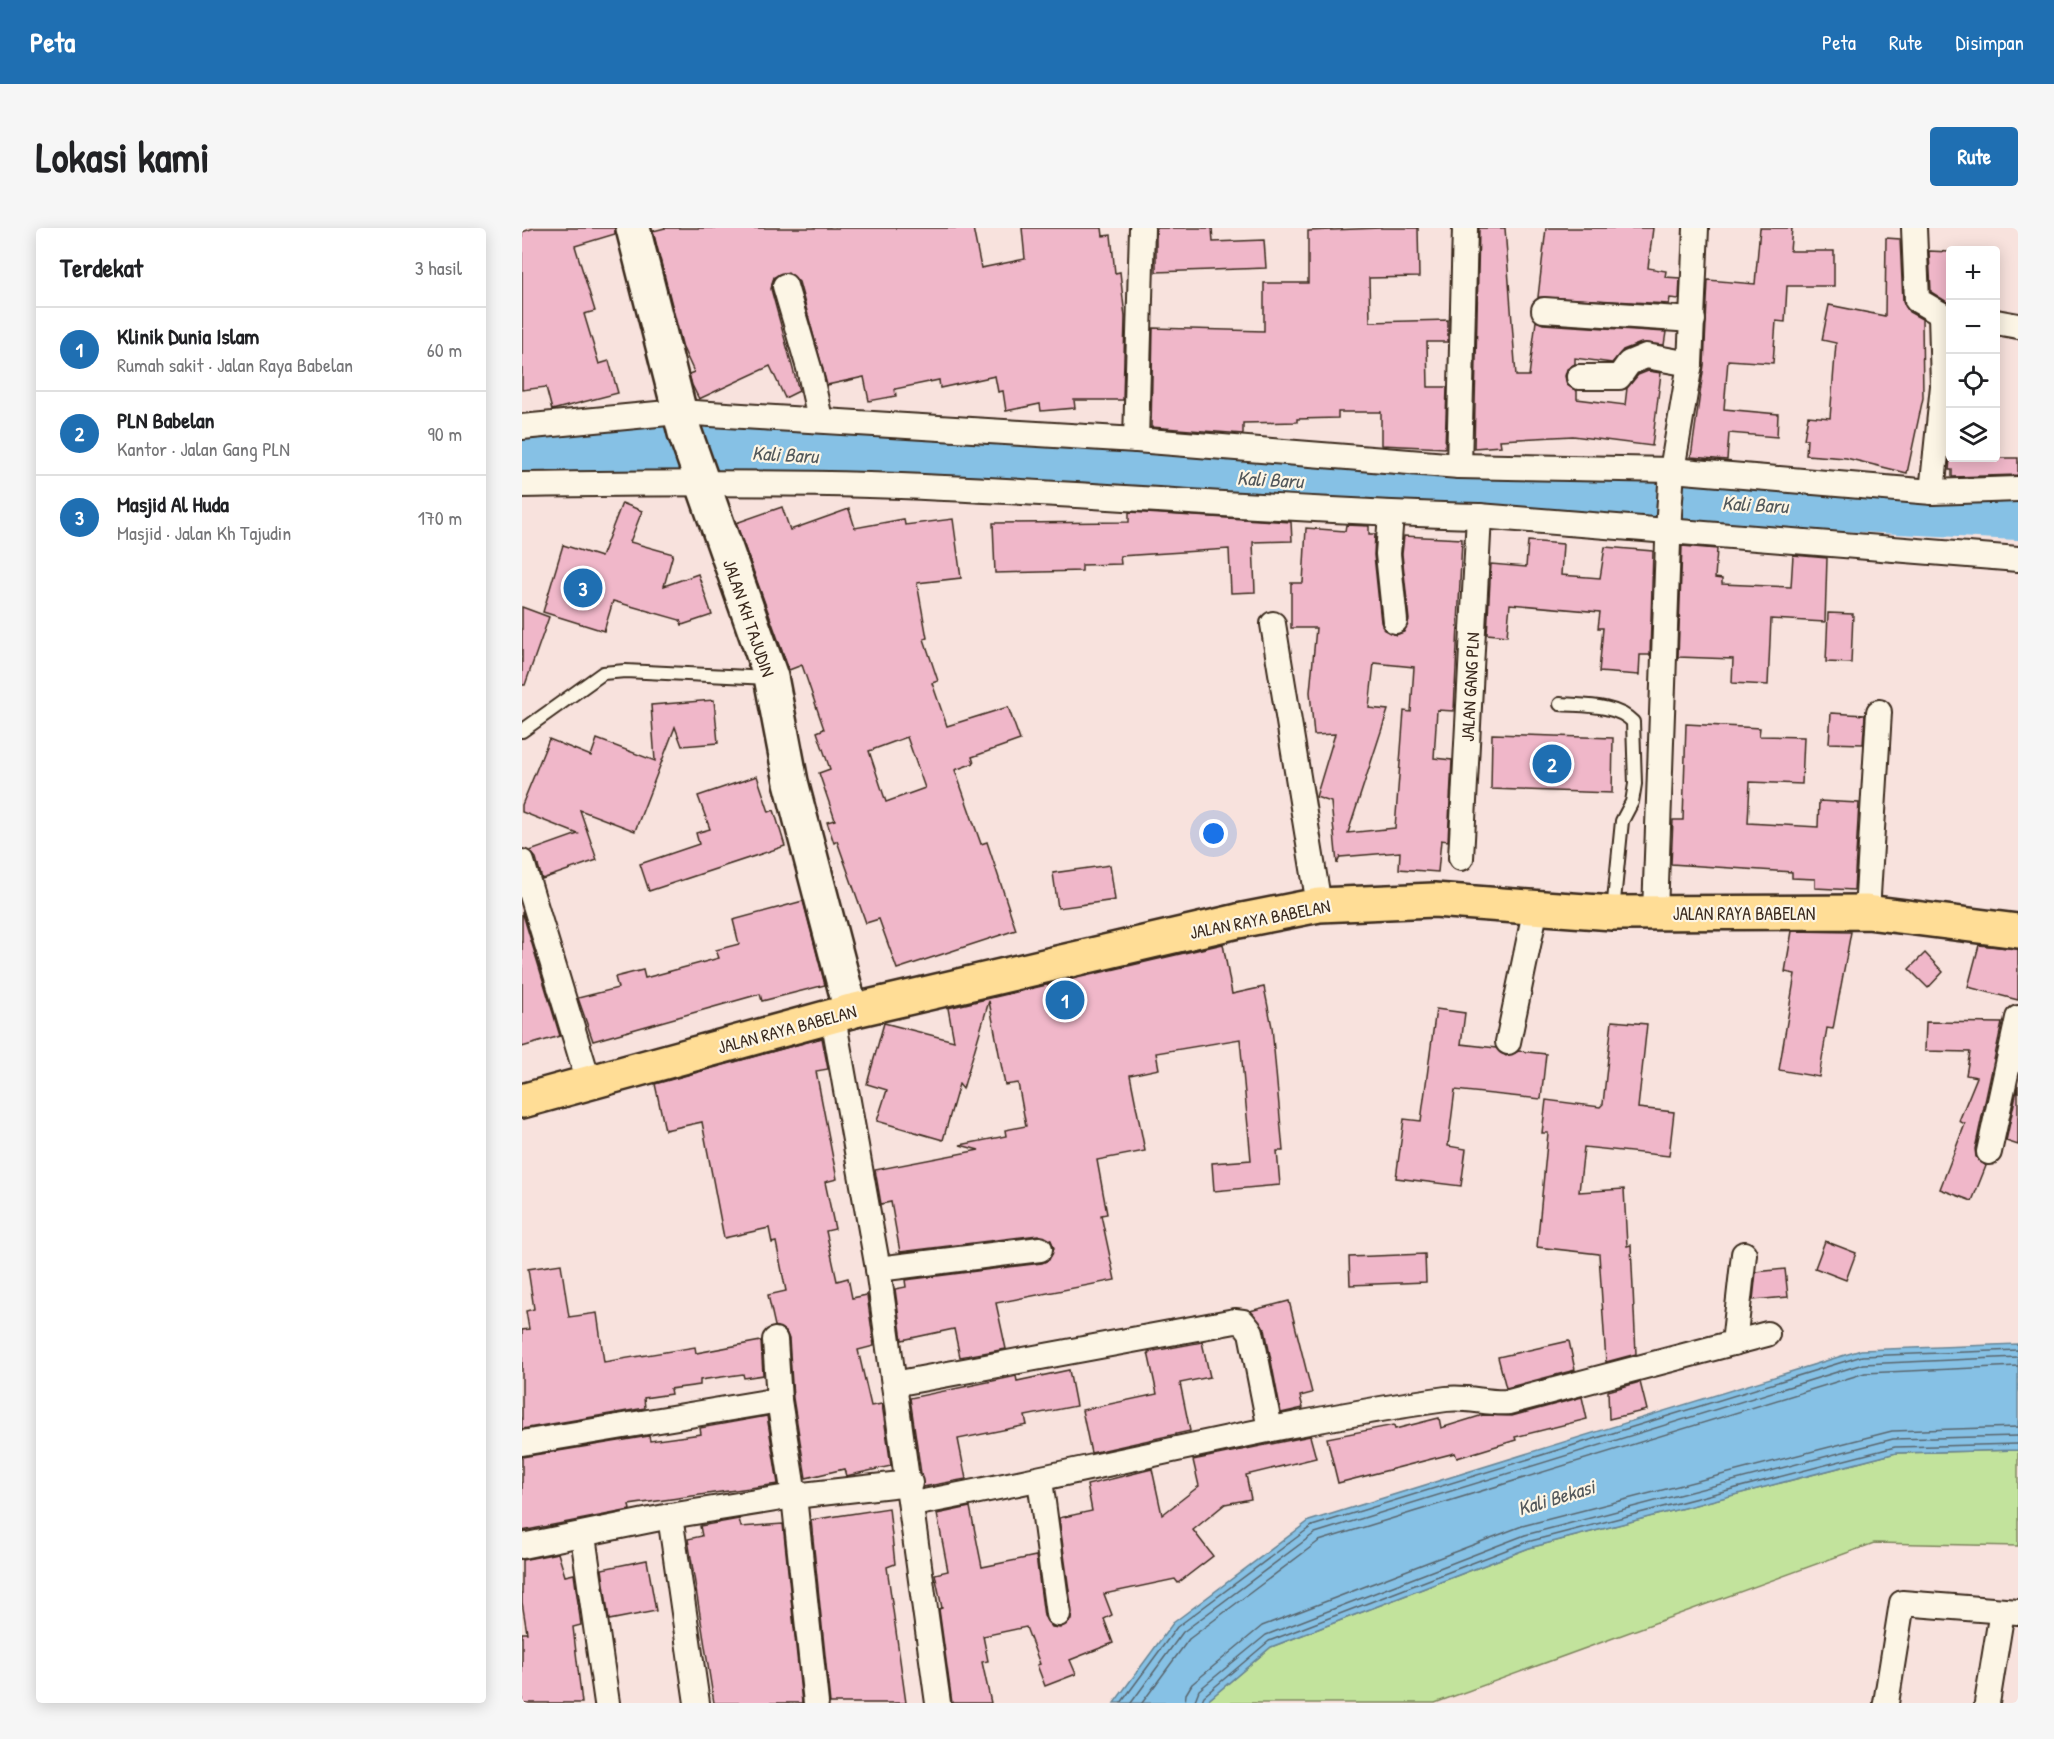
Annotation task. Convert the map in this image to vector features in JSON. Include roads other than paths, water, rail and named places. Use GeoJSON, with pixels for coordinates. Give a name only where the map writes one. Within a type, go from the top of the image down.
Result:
{"type":"FeatureCollection","features":[{"type":"Feature","properties":{"kind":"main road","name":"JALAN RAYA BABELAN"},"geometry":{"type":"LineString","coordinates":[[522,1101],[842,1014],[1226,923],[1319,905],[1434,900],[1613,913],[1867,912],[2018,931]]}},
{"type":"Feature","properties":{"kind":"street","name":"JALAN KH TAJUDIN"},"geometry":{"type":"LineString","coordinates":[[633,228],[682,422],[771,678],[791,782],[842,1014]]}},
{"type":"Feature","properties":{"kind":"street"},"geometry":{"type":"LineString","coordinates":[[1136,440],[1142,228]]}},
{"type":"Feature","properties":{"kind":"street"},"geometry":{"type":"LineString","coordinates":[[1459,466],[1465,228]]}},
{"type":"Feature","properties":{"kind":"street"},"geometry":{"type":"LineString","coordinates":[[1655,913],[1669,522],[1672,480],[1690,364],[1696,228]]}},
{"type":"Feature","properties":{"kind":"street"},"geometry":{"type":"LineString","coordinates":[[1914,228],[1917,300],[1946,315],[1944,386],[1932,492]]}},
{"type":"Feature","properties":{"kind":"street"},"geometry":{"type":"LineString","coordinates":[[785,286],[809,368],[820,419]]}},
{"type":"Feature","properties":{"kind":"street"},"geometry":{"type":"LineString","coordinates":[[1544,310],[1693,320]]}},
{"type":"Feature","properties":{"kind":"street"},"geometry":{"type":"LineString","coordinates":[[2000,323],[2018,326]]}},
{"type":"Feature","properties":{"kind":"street"},"geometry":{"type":"LineString","coordinates":[[1579,377],[1618,377],[1629,363],[1646,356],[1690,364]]}},
{"type":"Feature","properties":{"kind":"street"},"geometry":{"type":"LineString","coordinates":[[522,427],[820,419],[1672,480],[1932,492],[2018,489]]}},
{"type":"Feature","properties":{"kind":"street"},"geometry":{"type":"LineString","coordinates":[[522,485],[698,473],[871,486],[1391,514],[1669,522],[1800,543],[2018,559]]}},
{"type":"Feature","properties":{"kind":"street"},"geometry":{"type":"LineString","coordinates":[[1391,514],[1388,554],[1395,621]]}},
{"type":"Feature","properties":{"kind":"street","name":"JALAN GANG PLN"},"geometry":{"type":"LineString","coordinates":[[1461,858],[1479,516]]}},
{"type":"Feature","properties":{"kind":"street"},"geometry":{"type":"LineString","coordinates":[[1273,624],[1319,905]]}},
{"type":"Feature","properties":{"kind":"street"},"geometry":{"type":"LineString","coordinates":[[1867,912],[1879,712]]}},
{"type":"Feature","properties":{"kind":"street"},"geometry":{"type":"LineString","coordinates":[[522,862],[589,1083]]}},
{"type":"Feature","properties":{"kind":"street"},"geometry":{"type":"LineString","coordinates":[[1508,1042],[1536,907]]}},
{"type":"Feature","properties":{"kind":"street"},"geometry":{"type":"LineString","coordinates":[[842,1014],[911,1493],[938,1703]]}},
{"type":"Feature","properties":{"kind":"street"},"geometry":{"type":"LineString","coordinates":[[1989,1152],[2018,1018]]}},
{"type":"Feature","properties":{"kind":"street"},"geometry":{"type":"LineString","coordinates":[[878,1269],[1040,1249]]}},
{"type":"Feature","properties":{"kind":"street"},"geometry":{"type":"LineString","coordinates":[[1734,1342],[1744,1254]]}},
{"type":"Feature","properties":{"kind":"street"},"geometry":{"type":"LineString","coordinates":[[894,1384],[1235,1321],[1242,1322],[1251,1332],[1270,1429]]}},
{"type":"Feature","properties":{"kind":"street"},"geometry":{"type":"LineString","coordinates":[[522,1546],[583,1536],[670,1516],[794,1496],[911,1493],[1040,1480],[1270,1429],[1451,1399],[1491,1403],[1509,1402],[1767,1334]]}},
{"type":"Feature","properties":{"kind":"street"},"geometry":{"type":"LineString","coordinates":[[775,1340],[779,1400],[794,1496],[816,1703]]}},
{"type":"Feature","properties":{"kind":"street"},"geometry":{"type":"LineString","coordinates":[[522,1443],[779,1400]]}},
{"type":"Feature","properties":{"kind":"street"},"geometry":{"type":"LineString","coordinates":[[1040,1480],[1059,1614]]}},
{"type":"Feature","properties":{"kind":"street"},"geometry":{"type":"LineString","coordinates":[[670,1516],[697,1703]]}},
{"type":"Feature","properties":{"kind":"street"},"geometry":{"type":"LineString","coordinates":[[583,1536],[607,1703]]}},
{"type":"Feature","properties":{"kind":"street"},"geometry":{"type":"LineString","coordinates":[[1886,1703],[1902,1603],[2010,1611],[1987,1703]]}},
{"type":"Feature","properties":{"kind":"lane"},"geometry":{"type":"LineString","coordinates":[[522,731],[603,673],[625,671],[771,678]]}},
{"type":"Feature","properties":{"kind":"lane"},"geometry":{"type":"LineString","coordinates":[[1560,704],[1604,708],[1626,715],[1633,722],[1635,784],[1632,802],[1622,821],[1613,913]]}},
{"type":"Feature","properties":{"kind":"water","name":"Kali Bekasi"},"geometry":{"type":"Polygon","coordinates":[[[2018,1344],[2018,1450],[1896,1453],[1529,1548],[1271,1647],[1205,1703],[1114,1703],[1173,1623],[1309,1521],[1861,1350],[2018,1344]]]}},
{"type":"Feature","properties":{"kind":"waterway","name":"Kali Baru"},"geometry":{"type":"LineString","coordinates":[[522,456],[639,447],[2018,517]]}},
{"type":"Feature","properties":{"kind":"place","name":"Masjid Al Huda"},"geometry":{"type":"Point","coordinates":[583,588]}},
{"type":"Feature","properties":{"kind":"place","name":"PLN Babelan"},"geometry":{"type":"Point","coordinates":[1552,764]}},
{"type":"Feature","properties":{"kind":"place","name":"Klinik Dunia Islam"},"geometry":{"type":"Point","coordinates":[1065,1000]}}]}
